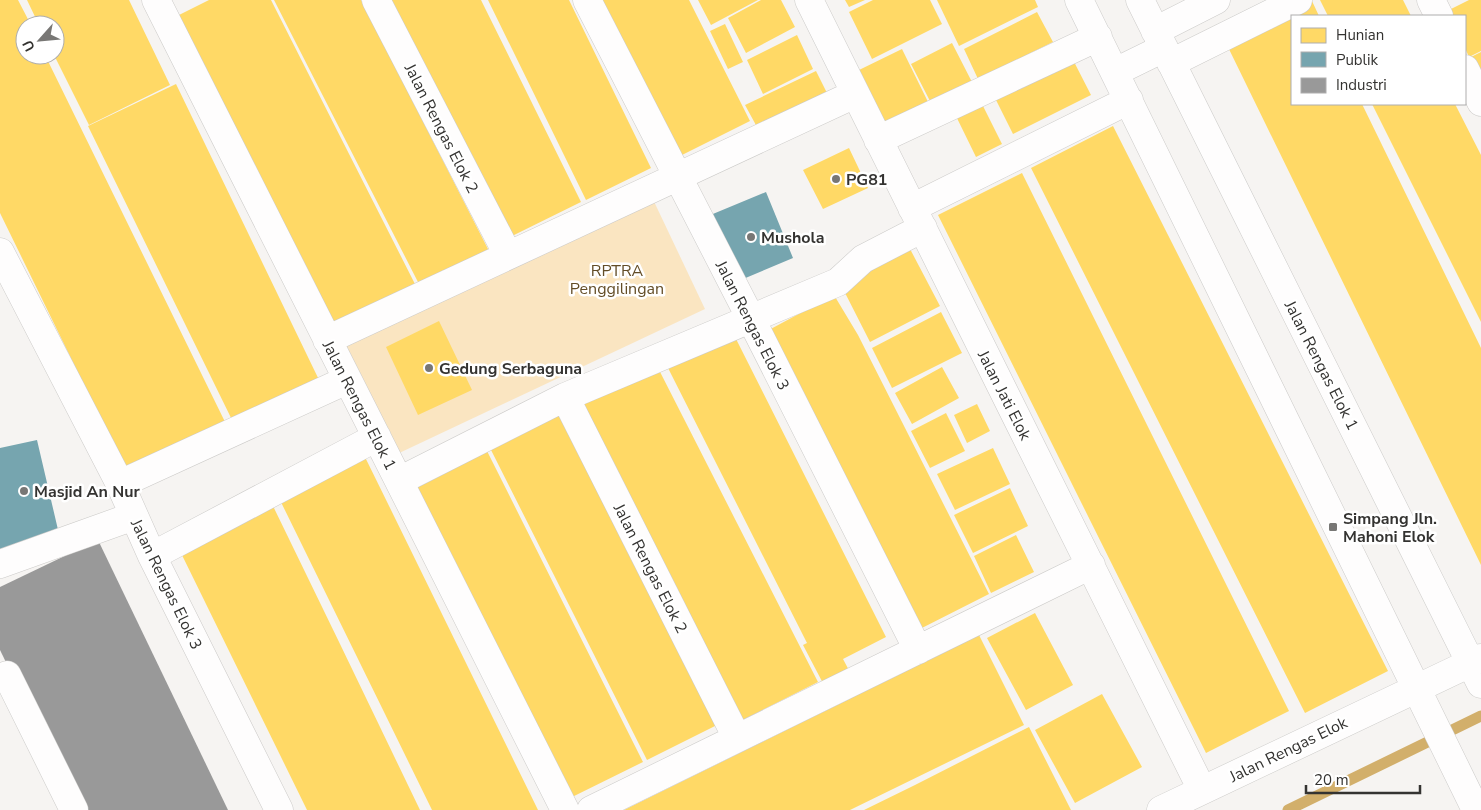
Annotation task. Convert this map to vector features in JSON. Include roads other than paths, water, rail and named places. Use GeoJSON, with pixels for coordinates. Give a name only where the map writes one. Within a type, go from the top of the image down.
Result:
{"type":"FeatureCollection","features":[{"type":"Feature","properties":{"kind":"street","name":"Jalan Rengas Elok 2"},"geometry":{"type":"LineString","coordinates":[[376,0],[508,255]]}},
{"type":"Feature","properties":{"kind":"street","name":"Jalan Rengas Elok 3"},"geometry":{"type":"LineString","coordinates":[[587,0],[918,650]]}},
{"type":"Feature","properties":{"kind":"street","name":"Jalan Jati Elok"},"geometry":{"type":"LineString","coordinates":[[809,0],[1202,790]]}},
{"type":"Feature","properties":{"kind":"street"},"geometry":{"type":"LineString","coordinates":[[1079,0],[1476,810]]}},
{"type":"Feature","properties":{"kind":"street","name":"Jalan Rengas Elok 1"},"geometry":{"type":"LineString","coordinates":[[1140,0],[1478,672]]}},
{"type":"Feature","properties":{"kind":"street"},"geometry":{"type":"LineString","coordinates":[[1163,47],[1216,0]]}},
{"type":"Feature","properties":{"kind":"street"},"geometry":{"type":"LineString","coordinates":[[1115,72],[1163,47],[1298,0]]}},
{"type":"Feature","properties":{"kind":"street"},"geometry":{"type":"LineString","coordinates":[[1431,0],[1438,15]]}},
{"type":"Feature","properties":{"kind":"street","name":"Jalan Rengas Elok 1"},"geometry":{"type":"LineString","coordinates":[[164,2],[327,340],[564,810]]}},
{"type":"Feature","properties":{"kind":"street"},"geometry":{"type":"LineString","coordinates":[[878,140],[1098,37]]}},
{"type":"Feature","properties":{"kind":"street"},"geometry":{"type":"LineString","coordinates":[[1466,71],[1481,102]]}},
{"type":"Feature","properties":{"kind":"street"},"geometry":{"type":"LineString","coordinates":[[327,340],[855,94]]}},
{"type":"Feature","properties":{"kind":"street"},"geometry":{"type":"LineString","coordinates":[[399,480],[565,397],[838,282],[863,259],[918,218],[1129,100]]}},
{"type":"Feature","properties":{"kind":"street","name":"Jalan Rengas Elok 3"},"geometry":{"type":"LineString","coordinates":[[0,252],[120,484],[152,556],[280,810]]}},
{"type":"Feature","properties":{"kind":"street"},"geometry":{"type":"LineString","coordinates":[[120,484],[347,380]]}},
{"type":"Feature","properties":{"kind":"street","name":"Jalan Rengas Elok 2"},"geometry":{"type":"LineString","coordinates":[[565,397],[737,738]]}},
{"type":"Feature","properties":{"kind":"street"},"geometry":{"type":"LineString","coordinates":[[152,556],[377,437]]}},
{"type":"Feature","properties":{"kind":"street"},"geometry":{"type":"LineString","coordinates":[[0,564],[134,516]]}},
{"type":"Feature","properties":{"kind":"street"},"geometry":{"type":"LineString","coordinates":[[590,810],[1091,565]]}},
{"type":"Feature","properties":{"kind":"street","name":"Jalan Rengas Elok"},"geometry":{"type":"LineString","coordinates":[[1161,810],[1202,790],[1478,672]]}},
{"type":"Feature","properties":{"kind":"street"},"geometry":{"type":"LineString","coordinates":[[7,674],[74,810]]}},
{"type":"Feature","properties":{"kind":"waterway"},"geometry":{"type":"LineString","coordinates":[[1288,810],[1481,716]]}},
{"type":"Feature","properties":{"kind":"place","name":"PG81"},"geometry":{"type":"Point","coordinates":[836,179]}},
{"type":"Feature","properties":{"kind":"place","name":"Mushola"},"geometry":{"type":"Point","coordinates":[751,237]}},
{"type":"Feature","properties":{"kind":"place","name":"Gedung Serbaguna"},"geometry":{"type":"Point","coordinates":[429,368]}},
{"type":"Feature","properties":{"kind":"place","name":"Masjid An Nur"},"geometry":{"type":"Point","coordinates":[24,491]}},
{"type":"Feature","properties":{"kind":"place","name":"Simpang Jln. Mahoni Elok"},"geometry":{"type":"Point","coordinates":[1333,527]}},
{"type":"Feature","properties":{"kind":"park label","name":"RPTRA Penggilingan"},"geometry":{"type":"Point","coordinates":[617,279]}}]}
